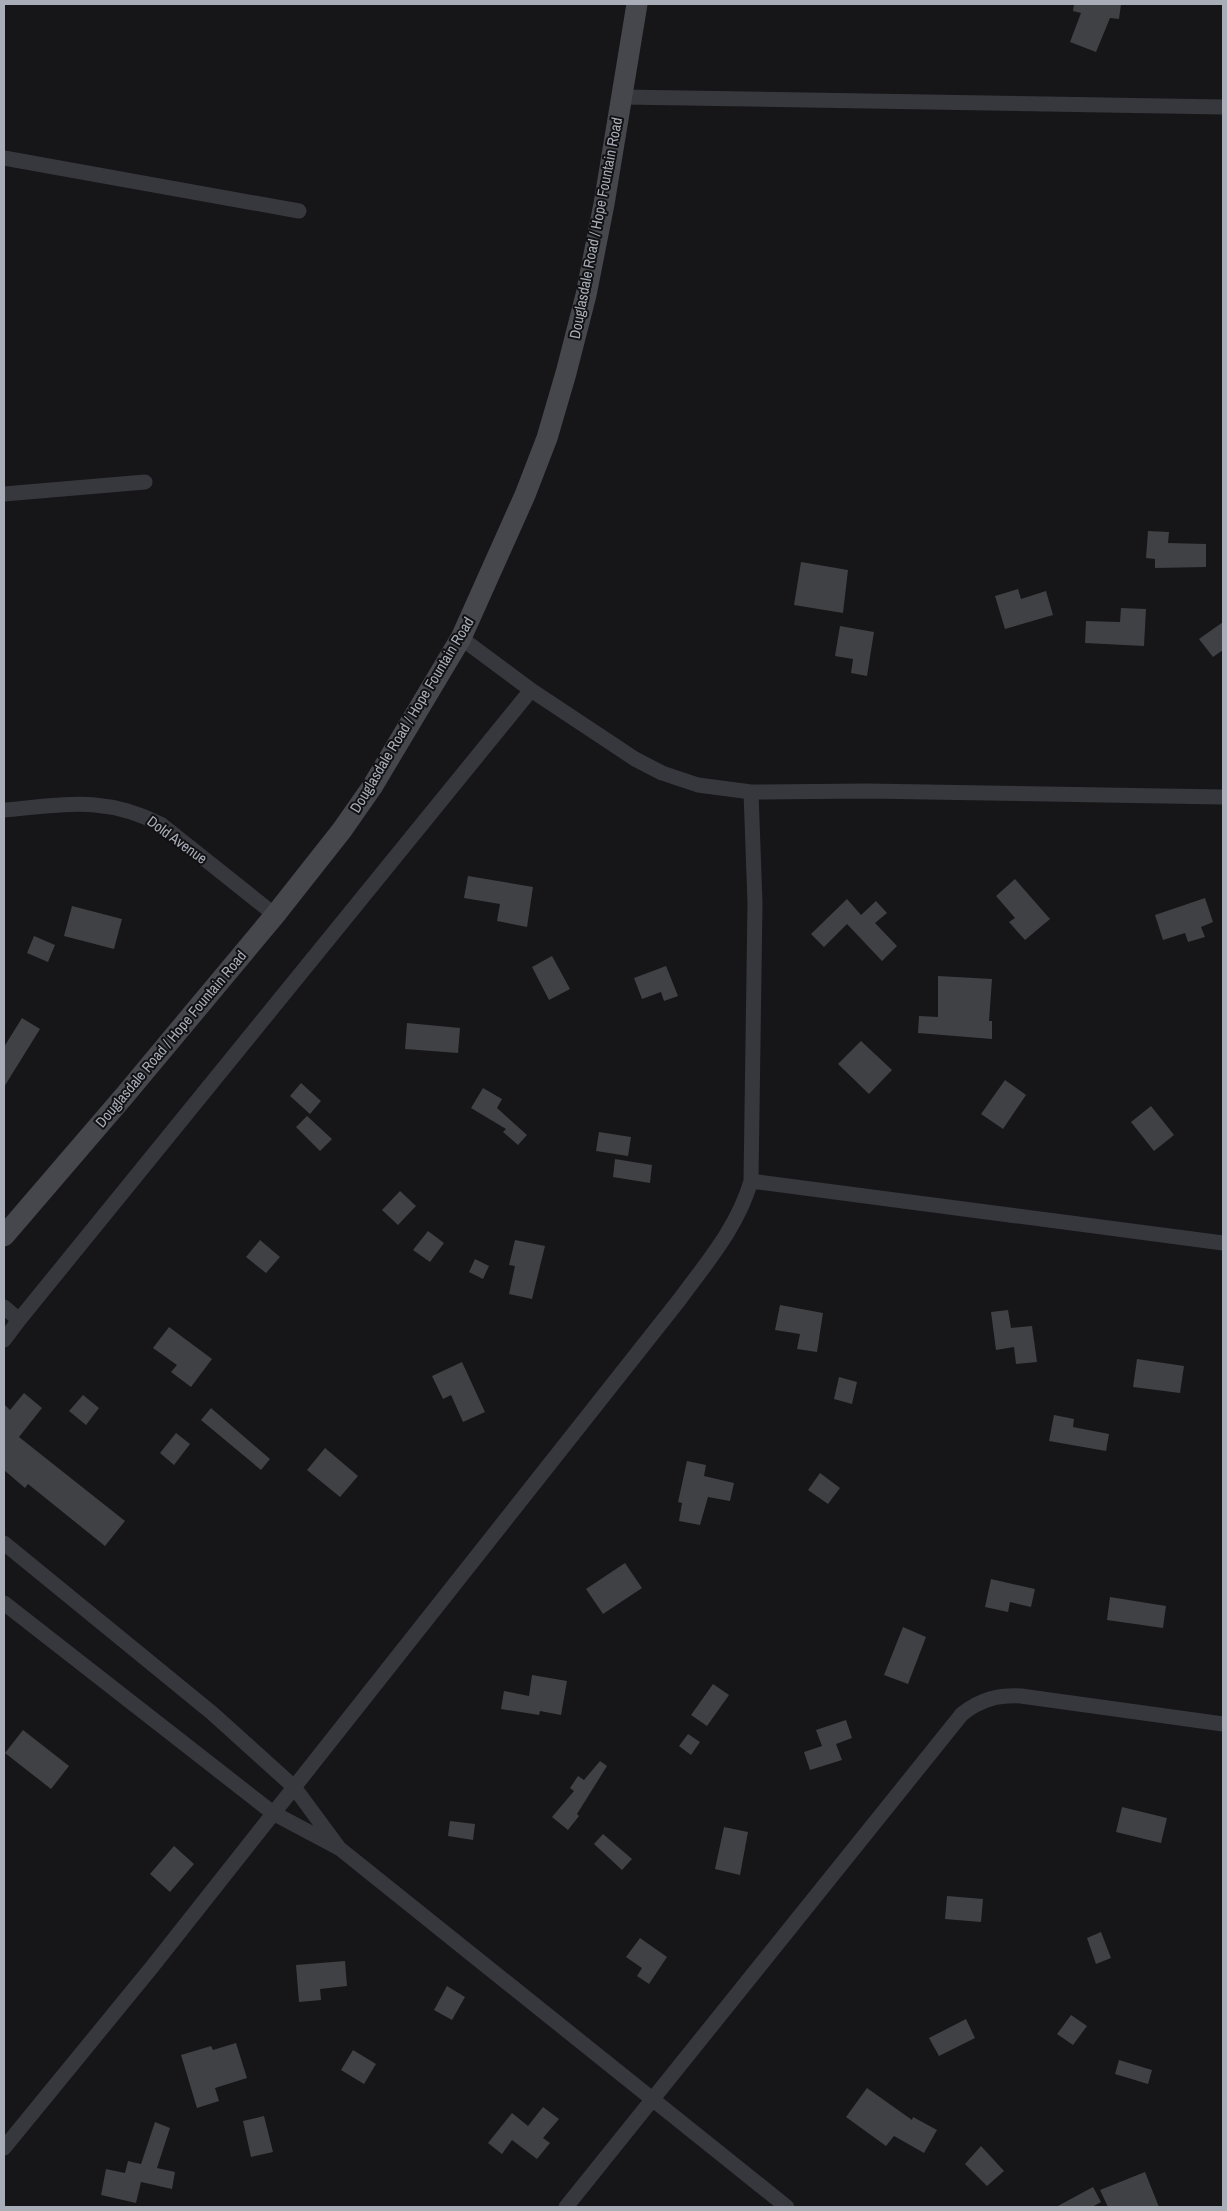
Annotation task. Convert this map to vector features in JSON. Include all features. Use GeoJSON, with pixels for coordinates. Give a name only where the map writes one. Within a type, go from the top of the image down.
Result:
{"type":"FeatureCollection","features":[{"type":"Feature","properties":{"kind":"main road","name":"Douglasdale Road / Hope Fountain Road"},"geometry":{"type":"LineString","coordinates":[[4,1236],[275,915],[342,830],[372,787],[461,638],[525,495],[547,438],[566,373],[586,295],[604,204],[637,4]]}},
{"type":"Feature","properties":{"kind":"street"},"geometry":{"type":"LineString","coordinates":[[622,97],[1223,107]]}},
{"type":"Feature","properties":{"kind":"street"},"geometry":{"type":"LineString","coordinates":[[4,158],[299,211]]}},
{"type":"Feature","properties":{"kind":"street"},"geometry":{"type":"LineString","coordinates":[[4,494],[145,482]]}},
{"type":"Feature","properties":{"kind":"street"},"geometry":{"type":"LineString","coordinates":[[461,638],[531,690],[635,759],[662,773],[698,785],[752,792],[867,791],[1223,797]]}},
{"type":"Feature","properties":{"kind":"street"},"geometry":{"type":"LineString","coordinates":[[4,1340],[531,690]]}},
{"type":"Feature","properties":{"kind":"street"},"geometry":{"type":"LineString","coordinates":[[4,2148],[152,1967],[680,1299],[732,1227],[750,1181],[755,903],[752,792]]}},
{"type":"Feature","properties":{"kind":"street","name":"Dold Avenue"},"geometry":{"type":"LineString","coordinates":[[4,810],[90,804],[121,808],[142,814],[162,825],[275,915]]}},
{"type":"Feature","properties":{"kind":"street"},"geometry":{"type":"LineString","coordinates":[[750,1181],[1223,1243]]}},
{"type":"Feature","properties":{"kind":"street"},"geometry":{"type":"LineString","coordinates":[[4,1307],[19,1320]]}},
{"type":"Feature","properties":{"kind":"street"},"geometry":{"type":"LineString","coordinates":[[4,1543],[212,1713],[294,1787],[339,1848]]}},
{"type":"Feature","properties":{"kind":"street"},"geometry":{"type":"LineString","coordinates":[[4,1603],[273,1813],[339,1848],[787,2207]]}},
{"type":"Feature","properties":{"kind":"street"},"geometry":{"type":"LineString","coordinates":[[566,2207],[962,1714],[974,1704],[1004,1695],[1021,1696],[1223,1724]]}},
{"type":"Feature","properties":{"kind":"building"},"geometry":{"type":"Polygon","coordinates":[[[1074,4],[1121,4],[1119,19],[1110,18],[1096,52],[1070,42],[1081,13],[1073,11],[1074,4]]]}},
{"type":"Feature","properties":{"kind":"building"},"geometry":{"type":"Polygon","coordinates":[[[1148,531],[1169,532],[1168,543],[1206,544],[1206,567],[1155,568],[1155,559],[1146,558],[1148,531]]]}},
{"type":"Feature","properties":{"kind":"building"},"geometry":{"type":"Polygon","coordinates":[[[801,562],[848,570],[843,613],[794,605],[801,562]]]}},
{"type":"Feature","properties":{"kind":"building"},"geometry":{"type":"Polygon","coordinates":[[[1018,589],[1021,599],[1046,591],[1053,615],[1005,629],[995,596],[1018,589]]]}},
{"type":"Feature","properties":{"kind":"building"},"geometry":{"type":"Polygon","coordinates":[[[1121,608],[1146,609],[1144,646],[1085,643],[1086,621],[1120,622],[1121,608]]]}},
{"type":"Feature","properties":{"kind":"building"},"geometry":{"type":"Polygon","coordinates":[[[1223,622],[1223,650],[1213,657],[1199,639],[1223,622]]]}},
{"type":"Feature","properties":{"kind":"building"},"geometry":{"type":"Polygon","coordinates":[[[840,626],[874,632],[867,676],[851,673],[853,659],[835,656],[840,626]]]}},
{"type":"Feature","properties":{"kind":"building"},"geometry":{"type":"Polygon","coordinates":[[[468,876],[533,887],[527,927],[497,921],[500,904],[464,898],[468,876]]]}},
{"type":"Feature","properties":{"kind":"building"},"geometry":{"type":"Polygon","coordinates":[[[1015,879],[1050,919],[1025,940],[1009,922],[1015,918],[996,896],[1015,879]]]}},
{"type":"Feature","properties":{"kind":"building"},"geometry":{"type":"Polygon","coordinates":[[[1205,898],[1213,922],[1201,927],[1205,937],[1188,942],[1185,933],[1163,940],[1155,915],[1205,898]]]}},
{"type":"Feature","properties":{"kind":"building"},"geometry":{"type":"Polygon","coordinates":[[[847,899],[861,915],[876,901],[887,913],[875,923],[897,946],[882,961],[847,924],[824,947],[811,934],[847,899]]]}},
{"type":"Feature","properties":{"kind":"building"},"geometry":{"type":"Polygon","coordinates":[[[72,906],[122,919],[114,949],[64,936],[72,906]]]}},
{"type":"Feature","properties":{"kind":"building"},"geometry":{"type":"Polygon","coordinates":[[[34,936],[55,945],[48,962],[27,953],[34,936]]]}},
{"type":"Feature","properties":{"kind":"building"},"geometry":{"type":"Polygon","coordinates":[[[552,956],[570,989],[549,1000],[532,967],[552,956]]]}},
{"type":"Feature","properties":{"kind":"building"},"geometry":{"type":"Polygon","coordinates":[[[666,966],[678,996],[664,1001],[661,992],[642,999],[634,978],[666,966]]]}},
{"type":"Feature","properties":{"kind":"building"},"geometry":{"type":"Polygon","coordinates":[[[938,976],[992,979],[989,1021],[992,1021],[992,1039],[918,1033],[919,1016],[938,1017],[938,976]]]}},
{"type":"Feature","properties":{"kind":"building"},"geometry":{"type":"Polygon","coordinates":[[[22,1018],[40,1029],[4,1087],[4,1047],[22,1018]]]}},
{"type":"Feature","properties":{"kind":"building"},"geometry":{"type":"Polygon","coordinates":[[[407,1023],[460,1028],[458,1053],[405,1049],[407,1023]]]}},
{"type":"Feature","properties":{"kind":"building"},"geometry":{"type":"Polygon","coordinates":[[[861,1041],[892,1070],[869,1094],[838,1064],[861,1041]]]}},
{"type":"Feature","properties":{"kind":"building"},"geometry":{"type":"Polygon","coordinates":[[[1005,1080],[1026,1095],[1003,1129],[981,1114],[1005,1080]]]}},
{"type":"Feature","properties":{"kind":"building"},"geometry":{"type":"Polygon","coordinates":[[[301,1083],[321,1101],[310,1114],[290,1096],[301,1083]]]}},
{"type":"Feature","properties":{"kind":"building"},"geometry":{"type":"Polygon","coordinates":[[[483,1088],[502,1099],[497,1108],[527,1135],[518,1145],[503,1132],[506,1129],[471,1108],[483,1088]]]}},
{"type":"Feature","properties":{"kind":"building"},"geometry":{"type":"Polygon","coordinates":[[[1151,1106],[1174,1135],[1154,1151],[1131,1122],[1151,1106]]]}},
{"type":"Feature","properties":{"kind":"building"},"geometry":{"type":"Polygon","coordinates":[[[307,1116],[332,1139],[320,1151],[296,1127],[307,1116]]]}},
{"type":"Feature","properties":{"kind":"building"},"geometry":{"type":"Polygon","coordinates":[[[599,1132],[631,1137],[628,1156],[596,1151],[599,1132]]]}},
{"type":"Feature","properties":{"kind":"building"},"geometry":{"type":"Polygon","coordinates":[[[615,1159],[652,1165],[650,1183],[613,1177],[615,1159]]]}},
{"type":"Feature","properties":{"kind":"building"},"geometry":{"type":"Polygon","coordinates":[[[400,1191],[416,1206],[398,1225],[382,1210],[400,1191]]]}},
{"type":"Feature","properties":{"kind":"building"},"geometry":{"type":"Polygon","coordinates":[[[428,1231],[444,1243],[430,1262],[413,1250],[428,1231]]]}},
{"type":"Feature","properties":{"kind":"building"},"geometry":{"type":"Polygon","coordinates":[[[260,1240],[280,1257],[266,1273],[246,1257],[260,1240]]]}},
{"type":"Feature","properties":{"kind":"building"},"geometry":{"type":"Polygon","coordinates":[[[515,1240],[545,1246],[532,1299],[509,1294],[515,1266],[509,1265],[515,1240]]]}},
{"type":"Feature","properties":{"kind":"building"},"geometry":{"type":"Polygon","coordinates":[[[475,1259],[489,1266],[483,1279],[469,1272],[475,1259]]]}},
{"type":"Feature","properties":{"kind":"building"},"geometry":{"type":"Polygon","coordinates":[[[780,1305],[823,1313],[817,1352],[797,1349],[800,1334],[775,1330],[780,1305]]]}},
{"type":"Feature","properties":{"kind":"building"},"geometry":{"type":"Polygon","coordinates":[[[1008,1310],[1011,1328],[1032,1326],[1037,1362],[1016,1364],[1014,1347],[996,1350],[991,1312],[1008,1310]]]}},
{"type":"Feature","properties":{"kind":"building"},"geometry":{"type":"Polygon","coordinates":[[[169,1327],[212,1359],[191,1387],[171,1372],[177,1365],[153,1348],[169,1327]]]}},
{"type":"Feature","properties":{"kind":"building"},"geometry":{"type":"Polygon","coordinates":[[[1137,1359],[1184,1366],[1180,1393],[1133,1387],[1137,1359]]]}},
{"type":"Feature","properties":{"kind":"building"},"geometry":{"type":"Polygon","coordinates":[[[462,1362],[485,1412],[463,1422],[451,1395],[443,1399],[432,1376],[462,1362]]]}},
{"type":"Feature","properties":{"kind":"building"},"geometry":{"type":"Polygon","coordinates":[[[839,1377],[857,1382],[852,1404],[834,1399],[839,1377]]]}},
{"type":"Feature","properties":{"kind":"building"},"geometry":{"type":"Polygon","coordinates":[[[24,1393],[42,1408],[19,1437],[125,1521],[105,1546],[28,1484],[25,1488],[4,1470],[4,1404],[10,1410],[24,1393]]]}},
{"type":"Feature","properties":{"kind":"building"},"geometry":{"type":"Polygon","coordinates":[[[83,1395],[99,1408],[86,1425],[69,1411],[83,1395]]]}},
{"type":"Feature","properties":{"kind":"building"},"geometry":{"type":"Polygon","coordinates":[[[211,1408],[270,1459],[261,1470],[201,1420],[211,1408]]]}},
{"type":"Feature","properties":{"kind":"building"},"geometry":{"type":"Polygon","coordinates":[[[1054,1415],[1074,1419],[1073,1427],[1109,1434],[1106,1451],[1049,1441],[1054,1415]]]}},
{"type":"Feature","properties":{"kind":"building"},"geometry":{"type":"Polygon","coordinates":[[[176,1433],[190,1444],[174,1465],[160,1453],[176,1433]]]}},
{"type":"Feature","properties":{"kind":"building"},"geometry":{"type":"Polygon","coordinates":[[[325,1448],[358,1476],[340,1497],[307,1470],[325,1448]]]}},
{"type":"Feature","properties":{"kind":"building"},"geometry":{"type":"Polygon","coordinates":[[[687,1461],[706,1465],[704,1476],[734,1483],[730,1501],[708,1497],[700,1525],[679,1521],[682,1503],[678,1502],[687,1461]]]}},
{"type":"Feature","properties":{"kind":"building"},"geometry":{"type":"Polygon","coordinates":[[[820,1473],[840,1488],[828,1504],[808,1490],[820,1473]]]}},
{"type":"Feature","properties":{"kind":"building"},"geometry":{"type":"Polygon","coordinates":[[[625,1563],[642,1588],[603,1614],[586,1589],[625,1563]]]}},
{"type":"Feature","properties":{"kind":"building"},"geometry":{"type":"Polygon","coordinates":[[[991,1579],[1035,1589],[1031,1607],[1010,1602],[1008,1612],[985,1607],[991,1579]]]}},
{"type":"Feature","properties":{"kind":"building"},"geometry":{"type":"Polygon","coordinates":[[[1110,1597],[1166,1606],[1163,1628],[1107,1620],[1110,1597]]]}},
{"type":"Feature","properties":{"kind":"building"},"geometry":{"type":"Polygon","coordinates":[[[903,1627],[926,1637],[908,1684],[884,1675],[903,1627]]]}},
{"type":"Feature","properties":{"kind":"building"},"geometry":{"type":"Polygon","coordinates":[[[532,1675],[567,1681],[561,1715],[540,1711],[539,1715],[501,1709],[504,1691],[529,1696],[532,1675]]]}},
{"type":"Feature","properties":{"kind":"building"},"geometry":{"type":"Polygon","coordinates":[[[713,1684],[729,1695],[707,1726],[691,1715],[713,1684]]]}},
{"type":"Feature","properties":{"kind":"building"},"geometry":{"type":"Polygon","coordinates":[[[846,1720],[852,1738],[836,1744],[842,1760],[810,1770],[804,1752],[822,1746],[816,1730],[846,1720]]]}},
{"type":"Feature","properties":{"kind":"building"},"geometry":{"type":"Polygon","coordinates":[[[23,1730],[69,1766],[51,1789],[5,1753],[23,1730]]]}},
{"type":"Feature","properties":{"kind":"building"},"geometry":{"type":"Polygon","coordinates":[[[688,1734],[700,1742],[691,1755],[679,1746],[688,1734]]]}},
{"type":"Feature","properties":{"kind":"building"},"geometry":{"type":"Polygon","coordinates":[[[600,1761],[607,1766],[577,1814],[579,1816],[568,1830],[552,1817],[574,1791],[570,1788],[578,1776],[584,1780],[600,1761]]]}},
{"type":"Feature","properties":{"kind":"building"},"geometry":{"type":"Polygon","coordinates":[[[1122,1807],[1167,1818],[1161,1843],[1116,1832],[1122,1807]]]}},
{"type":"Feature","properties":{"kind":"building"},"geometry":{"type":"Polygon","coordinates":[[[450,1821],[475,1824],[473,1840],[448,1836],[450,1821]]]}},
{"type":"Feature","properties":{"kind":"building"},"geometry":{"type":"Polygon","coordinates":[[[724,1827],[748,1832],[740,1875],[715,1869],[724,1827]]]}},
{"type":"Feature","properties":{"kind":"building"},"geometry":{"type":"Polygon","coordinates":[[[603,1834],[632,1859],[622,1870],[594,1844],[603,1834]]]}},
{"type":"Feature","properties":{"kind":"building"},"geometry":{"type":"Polygon","coordinates":[[[174,1846],[194,1864],[170,1892],[150,1874],[174,1846]]]}},
{"type":"Feature","properties":{"kind":"building"},"geometry":{"type":"Polygon","coordinates":[[[947,1896],[983,1899],[981,1922],[945,1919],[947,1896]]]}},
{"type":"Feature","properties":{"kind":"building"},"geometry":{"type":"Polygon","coordinates":[[[1101,1932],[1111,1958],[1096,1964],[1087,1938],[1101,1932]]]}},
{"type":"Feature","properties":{"kind":"building"},"geometry":{"type":"Polygon","coordinates":[[[640,1938],[667,1957],[649,1984],[637,1976],[642,1968],[626,1957],[640,1938]]]}},
{"type":"Feature","properties":{"kind":"building"},"geometry":{"type":"Polygon","coordinates":[[[345,1961],[347,1986],[320,1989],[321,2000],[299,2002],[296,1965],[345,1961]]]}},
{"type":"Feature","properties":{"kind":"building"},"geometry":{"type":"Polygon","coordinates":[[[447,1986],[465,1997],[452,2020],[434,2010],[447,1986]]]}},
{"type":"Feature","properties":{"kind":"building"},"geometry":{"type":"Polygon","coordinates":[[[1071,2015],[1087,2026],[1073,2045],[1057,2034],[1071,2015]]]}},
{"type":"Feature","properties":{"kind":"building"},"geometry":{"type":"Polygon","coordinates":[[[966,2019],[975,2038],[939,2056],[929,2038],[966,2019]]]}},
{"type":"Feature","properties":{"kind":"building"},"geometry":{"type":"Polygon","coordinates":[[[236,2043],[247,2078],[215,2088],[219,2101],[197,2108],[181,2055],[211,2046],[213,2050],[236,2043]]]}},
{"type":"Feature","properties":{"kind":"building"},"geometry":{"type":"Polygon","coordinates":[[[353,2050],[376,2064],[364,2084],[341,2070],[353,2050]]]}},
{"type":"Feature","properties":{"kind":"building"},"geometry":{"type":"Polygon","coordinates":[[[1119,2060],[1152,2070],[1148,2084],[1115,2074],[1119,2060]]]}},
{"type":"Feature","properties":{"kind":"building"},"geometry":{"type":"Polygon","coordinates":[[[867,2088],[912,2120],[913,2117],[937,2130],[924,2153],[894,2136],[886,2146],[846,2117],[867,2088]]]}},
{"type":"Feature","properties":{"kind":"building"},"geometry":{"type":"Polygon","coordinates":[[[543,2107],[559,2119],[543,2138],[550,2143],[537,2159],[512,2140],[502,2154],[488,2143],[512,2113],[528,2126],[543,2107]]]}},
{"type":"Feature","properties":{"kind":"building"},"geometry":{"type":"Polygon","coordinates":[[[264,2116],[273,2152],[251,2157],[243,2121],[264,2116]]]}},
{"type":"Feature","properties":{"kind":"building"},"geometry":{"type":"Polygon","coordinates":[[[155,2122],[170,2128],[157,2168],[175,2172],[172,2189],[141,2182],[136,2203],[101,2195],[106,2169],[125,2173],[128,2161],[141,2164],[155,2122]]]}},
{"type":"Feature","properties":{"kind":"building"},"geometry":{"type":"Polygon","coordinates":[[[981,2146],[1004,2171],[987,2186],[965,2164],[981,2146]]]}},
{"type":"Feature","properties":{"kind":"building"},"geometry":{"type":"Polygon","coordinates":[[[1145,2172],[1159,2207],[1108,2207],[1100,2190],[1145,2172]]]}},
{"type":"Feature","properties":{"kind":"building"},"geometry":{"type":"Polygon","coordinates":[[[1093,2187],[1101,2202],[1092,2207],[1056,2207],[1093,2187]]]}}]}
